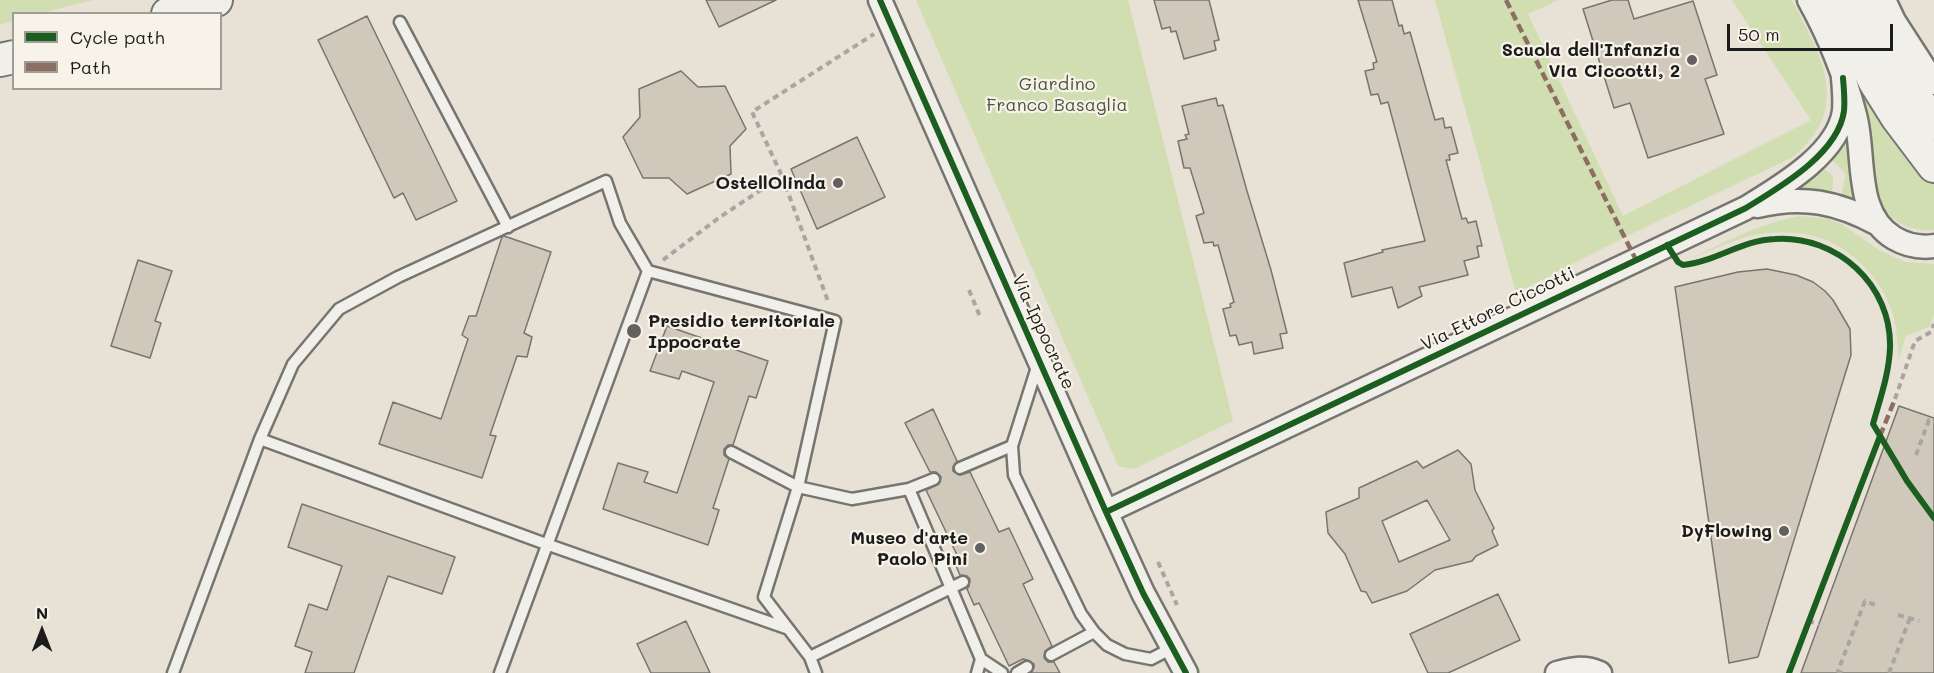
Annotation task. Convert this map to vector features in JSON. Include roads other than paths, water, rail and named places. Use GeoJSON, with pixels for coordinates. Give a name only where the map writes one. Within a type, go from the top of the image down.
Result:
{"type":"FeatureCollection","features":[{"type":"Feature","properties":{"kind":"main road"},"geometry":{"type":"LineString","coordinates":[[175,12],[216,0]]}},
{"type":"Feature","properties":{"kind":"main road"},"geometry":{"type":"LineString","coordinates":[[1833,0],[1875,82],[1896,117],[1934,166]]}},
{"type":"Feature","properties":{"kind":"main road"},"geometry":{"type":"LineString","coordinates":[[1861,0],[1896,67],[1934,123]]}},
{"type":"Feature","properties":{"kind":"street","name":"Via Ippocrate"},"geometry":{"type":"LineString","coordinates":[[879,0],[1009,295],[1040,358],[1106,512],[1143,593],[1186,673]]}},
{"type":"Feature","properties":{"kind":"street"},"geometry":{"type":"LineString","coordinates":[[1809,0],[1830,44],[1856,120],[1868,203],[1878,224]]}},
{"type":"Feature","properties":{"kind":"street"},"geometry":{"type":"LineString","coordinates":[[1884,0],[1900,31],[1934,83]]}},
{"type":"Feature","properties":{"kind":"street","name":"Via Ettore Ciccotti"},"geometry":{"type":"LineString","coordinates":[[1106,512],[1746,208],[1801,170],[1829,144],[1844,113],[1843,78]]}},
{"type":"Feature","properties":{"kind":"street","name":"Via Ettore Ciccotti"},"geometry":{"type":"LineString","coordinates":[[1746,208],[1795,200],[1834,204],[1878,224],[1887,234],[1899,241],[1913,246],[1934,246]]}},
{"type":"Feature","properties":{"kind":"street"},"geometry":{"type":"LineString","coordinates":[[1557,673],[1576,668],[1588,668],[1600,673]]}},
{"type":"Feature","properties":{"kind":"lane"},"geometry":{"type":"LineString","coordinates":[[400,22],[508,227]]}},
{"type":"Feature","properties":{"kind":"lane"},"geometry":{"type":"LineString","coordinates":[[174,673],[260,439],[294,364],[339,309],[398,278],[606,181],[621,223],[648,271],[835,321],[798,487],[764,597],[810,657],[816,673]]}},
{"type":"Feature","properties":{"kind":"lane"},"geometry":{"type":"LineString","coordinates":[[500,673],[648,271]]}},
{"type":"Feature","properties":{"kind":"lane"},"geometry":{"type":"LineString","coordinates":[[1040,358],[1012,446],[1014,475],[1082,614],[1094,632],[1107,645],[1125,654],[1151,659],[1172,648]]}},
{"type":"Feature","properties":{"kind":"lane"},"geometry":{"type":"LineString","coordinates":[[260,439],[546,544],[786,628]]}},
{"type":"Feature","properties":{"kind":"lane"},"geometry":{"type":"LineString","coordinates":[[960,468],[1012,446]]}},
{"type":"Feature","properties":{"kind":"lane"},"geometry":{"type":"LineString","coordinates":[[731,452],[798,487],[852,499],[909,489],[934,479]]}},
{"type":"Feature","properties":{"kind":"lane"},"geometry":{"type":"LineString","coordinates":[[909,489],[981,659],[1002,673]]}},
{"type":"Feature","properties":{"kind":"lane"},"geometry":{"type":"LineString","coordinates":[[810,657],[963,582]]}},
{"type":"Feature","properties":{"kind":"lane"},"geometry":{"type":"LineString","coordinates":[[1051,655],[1094,632]]}},
{"type":"Feature","properties":{"kind":"lane"},"geometry":{"type":"LineString","coordinates":[[977,673],[981,659]]}},
{"type":"Feature","properties":{"kind":"lane"},"geometry":{"type":"LineString","coordinates":[[1017,673],[1027,667]]}},
{"type":"Feature","properties":{"kind":"place","name":"Scuola dell'Infanzia Via Ciccotti, 2"},"geometry":{"type":"Point","coordinates":[1692,60]}},
{"type":"Feature","properties":{"kind":"place","name":"OstellOlinda"},"geometry":{"type":"Point","coordinates":[838,183]}},
{"type":"Feature","properties":{"kind":"place","name":"Presidio territoriale Ippocrate"},"geometry":{"type":"Point","coordinates":[634,331]}},
{"type":"Feature","properties":{"kind":"place","name":"DyFlowing"},"geometry":{"type":"Point","coordinates":[1784,531]}},
{"type":"Feature","properties":{"kind":"place","name":"Museo d'arte Paolo Pini"},"geometry":{"type":"Point","coordinates":[980,548]}},
{"type":"Feature","properties":{"kind":"park label","name":"Giardino Franco Basaglia"},"geometry":{"type":"Point","coordinates":[1057,94]}}]}
